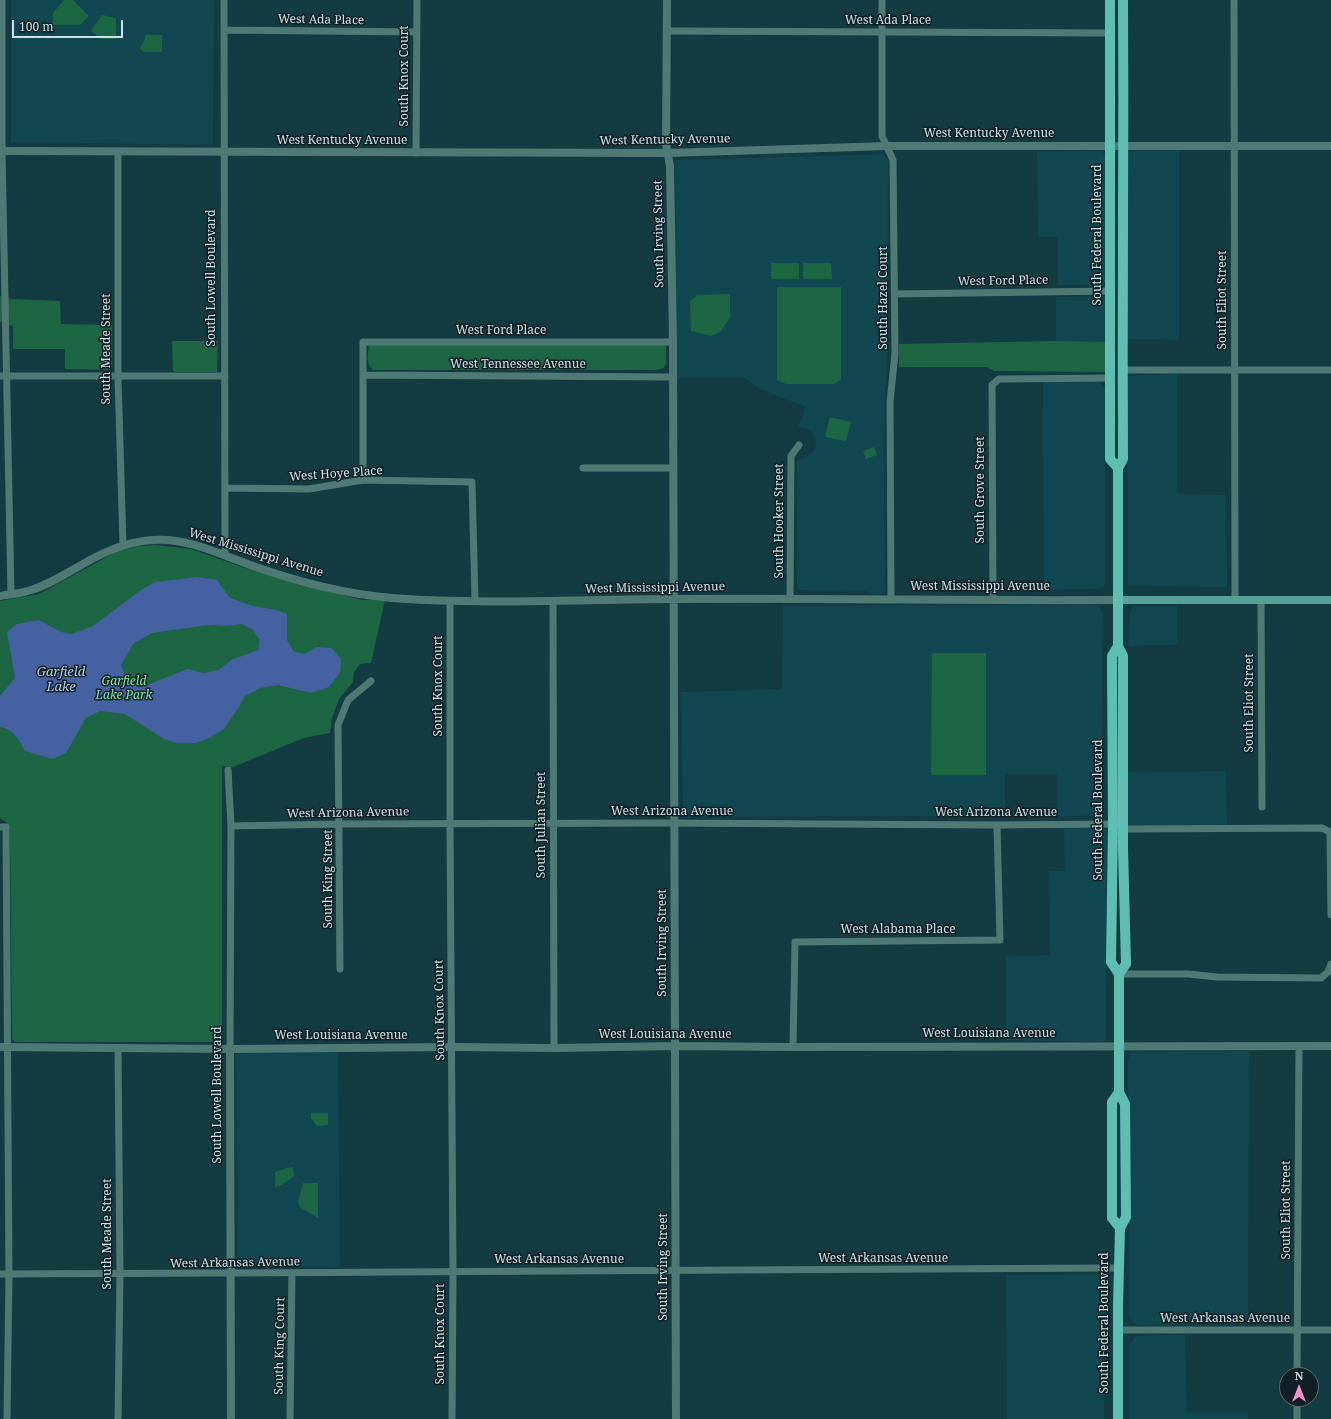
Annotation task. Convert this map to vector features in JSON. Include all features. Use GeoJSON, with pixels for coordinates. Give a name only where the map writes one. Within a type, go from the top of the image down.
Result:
{"type":"FeatureCollection","features":[{"type":"Feature","properties":{"kind":"main road","name":"South Federal Boulevard"},"geometry":{"type":"LineString","coordinates":[[1110,0],[1110,459],[1118,468]]}},
{"type":"Feature","properties":{"kind":"main road","name":"South Federal Boulevard"},"geometry":{"type":"LineString","coordinates":[[1119,974],[1126,964],[1123,828],[1123,656],[1118,646],[1118,468],[1123,459],[1123,0]]}},
{"type":"Feature","properties":{"kind":"main road","name":"West Mississippi Avenue"},"geometry":{"type":"LineString","coordinates":[[1119,600],[1331,600]]}},
{"type":"Feature","properties":{"kind":"main road","name":"South Federal Boulevard"},"geometry":{"type":"LineString","coordinates":[[1118,646],[1112,656],[1113,824],[1111,962],[1119,974],[1119,1092],[1125,1104],[1126,1210],[1126,1217],[1120,1228],[1118,1268],[1118,1419]]}},
{"type":"Feature","properties":{"kind":"street"},"geometry":{"type":"LineString","coordinates":[[2,0],[1,151],[3,376],[11,594]]}},
{"type":"Feature","properties":{"kind":"street","name":"South Lowell Boulevard"},"geometry":{"type":"LineString","coordinates":[[224,0],[225,555]]}},
{"type":"Feature","properties":{"kind":"street","name":"South Knox Court"},"geometry":{"type":"LineString","coordinates":[[416,153],[417,0]]}},
{"type":"Feature","properties":{"kind":"street","name":"South Irving Street"},"geometry":{"type":"LineString","coordinates":[[667,0],[666,144],[670,166],[673,342],[676,1419]]}},
{"type":"Feature","properties":{"kind":"street","name":"South Hazel Court"},"geometry":{"type":"LineString","coordinates":[[882,0],[882,136],[893,160],[895,353],[890,402],[891,598]]}},
{"type":"Feature","properties":{"kind":"street","name":"South Eliot Street"},"geometry":{"type":"LineString","coordinates":[[1234,0],[1235,600]]}},
{"type":"Feature","properties":{"kind":"street","name":"West Ada Place"},"geometry":{"type":"LineString","coordinates":[[225,30],[416,32]]}},
{"type":"Feature","properties":{"kind":"street","name":"West Ada Place"},"geometry":{"type":"LineString","coordinates":[[667,30],[1110,33]]}},
{"type":"Feature","properties":{"kind":"street","name":"West Kentucky Avenue"},"geometry":{"type":"LineString","coordinates":[[1,151],[668,154],[887,146],[1331,146]]}},
{"type":"Feature","properties":{"kind":"street","name":"South Meade Street"},"geometry":{"type":"LineString","coordinates":[[118,152],[118,377],[123,546]]}},
{"type":"Feature","properties":{"kind":"street","name":"West Ford Place"},"geometry":{"type":"LineString","coordinates":[[895,294],[1111,291]]}},
{"type":"Feature","properties":{"kind":"street","name":"West Ford Place"},"geometry":{"type":"LineString","coordinates":[[364,375],[363,342],[673,342]]}},
{"type":"Feature","properties":{"kind":"street"},"geometry":{"type":"LineString","coordinates":[[1122,370],[1331,370]]}},
{"type":"Feature","properties":{"kind":"street"},"geometry":{"type":"LineString","coordinates":[[363,480],[364,375]]}},
{"type":"Feature","properties":{"kind":"street","name":"West Tennessee Avenue"},"geometry":{"type":"LineString","coordinates":[[364,375],[673,377]]}},
{"type":"Feature","properties":{"kind":"street"},"geometry":{"type":"LineString","coordinates":[[3,376],[225,376]]}},
{"type":"Feature","properties":{"kind":"street","name":"South Grove Street"},"geometry":{"type":"LineString","coordinates":[[993,600],[992,385],[1003,378],[1111,378]]}},
{"type":"Feature","properties":{"kind":"street","name":"South Hooker Street"},"geometry":{"type":"LineString","coordinates":[[790,599],[791,456],[799,445]]}},
{"type":"Feature","properties":{"kind":"street"},"geometry":{"type":"LineString","coordinates":[[583,468],[673,468]]}},
{"type":"Feature","properties":{"kind":"street","name":"West Hoye Place"},"geometry":{"type":"LineString","coordinates":[[225,488],[309,489],[363,480],[472,482],[475,601]]}},
{"type":"Feature","properties":{"kind":"street","name":"West Mississippi Avenue"},"geometry":{"type":"LineString","coordinates":[[0,596],[26,592],[43,586],[94,558],[123,546],[136,542],[170,540],[201,547],[286,577],[317,586],[383,597],[450,601],[553,601],[674,598],[1119,600]]}},
{"type":"Feature","properties":{"kind":"street","name":"South Eliot Street"},"geometry":{"type":"LineString","coordinates":[[1261,600],[1262,807]]}},
{"type":"Feature","properties":{"kind":"street","name":"South Knox Court"},"geometry":{"type":"LineString","coordinates":[[450,601],[453,1272],[452,1419]]}},
{"type":"Feature","properties":{"kind":"street","name":"South Julian Street"},"geometry":{"type":"LineString","coordinates":[[553,601],[554,1048]]}},
{"type":"Feature","properties":{"kind":"street","name":"South King Street"},"geometry":{"type":"LineString","coordinates":[[340,970],[338,725],[348,700],[371,681]]}},
{"type":"Feature","properties":{"kind":"street","name":"South Lowell Boulevard"},"geometry":{"type":"LineString","coordinates":[[228,770],[231,826],[231,1419]]}},
{"type":"Feature","properties":{"kind":"street","name":"West Arizona Avenue"},"geometry":{"type":"LineString","coordinates":[[231,826],[340,824],[674,823],[997,825],[1113,824]]}},
{"type":"Feature","properties":{"kind":"street","name":"West Alabama Place"},"geometry":{"type":"LineString","coordinates":[[793,1047],[795,942],[1000,940],[997,825]]}},
{"type":"Feature","properties":{"kind":"street"},"geometry":{"type":"LineString","coordinates":[[3,827],[4,1047],[9,1274],[7,1419]]}},
{"type":"Feature","properties":{"kind":"street"},"geometry":{"type":"LineString","coordinates":[[1123,828],[1322,828],[1330,832],[1331,915]]}},
{"type":"Feature","properties":{"kind":"street"},"geometry":{"type":"LineString","coordinates":[[1119,974],[1188,974],[1217,977],[1321,978],[1328,972],[1331,964]]}},
{"type":"Feature","properties":{"kind":"street","name":"West Louisiana Avenue"},"geometry":{"type":"LineString","coordinates":[[4,1047],[230,1049],[675,1046],[1331,1046]]}},
{"type":"Feature","properties":{"kind":"street","name":"South Eliot Street"},"geometry":{"type":"LineString","coordinates":[[1297,1367],[1299,1046]]}},
{"type":"Feature","properties":{"kind":"street","name":"South Meade Street"},"geometry":{"type":"LineString","coordinates":[[118,1048],[120,1274],[118,1419]]}},
{"type":"Feature","properties":{"kind":"street","name":"West Arkansas Avenue"},"geometry":{"type":"LineString","coordinates":[[0,1274],[230,1274],[1118,1268]]}},
{"type":"Feature","properties":{"kind":"street","name":"South King Court"},"geometry":{"type":"LineString","coordinates":[[290,1419],[292,1273]]}},
{"type":"Feature","properties":{"kind":"street","name":"West Arkansas Avenue"},"geometry":{"type":"LineString","coordinates":[[1118,1330],[1331,1330]]}},
{"type":"Feature","properties":{"kind":"street"},"geometry":{"type":"LineString","coordinates":[[1297,1407],[1297,1419]]}},
{"type":"Feature","properties":{"kind":"shaded area"},"geometry":{"type":"Polygon","coordinates":[[[11,0],[214,0],[213,145],[11,142],[11,0]]]}},
{"type":"Feature","properties":{"kind":"shaded area"},"geometry":{"type":"Polygon","coordinates":[[[1179,150],[1179,340],[1127,339],[1127,153],[1133,151],[1179,150]]]}},
{"type":"Feature","properties":{"kind":"shaded area"},"geometry":{"type":"Polygon","coordinates":[[[1102,151],[1106,158],[1106,280],[1103,285],[1058,285],[1058,237],[1038,237],[1037,152],[1102,151]]]}},
{"type":"Feature","properties":{"kind":"shaded area"},"geometry":{"type":"Polygon","coordinates":[[[883,154],[888,162],[887,373],[884,436],[885,591],[882,594],[874,595],[867,591],[798,590],[797,463],[799,459],[811,454],[815,449],[816,439],[807,429],[798,427],[806,407],[760,389],[744,378],[677,378],[675,165],[676,160],[883,154]]]}},
{"type":"Feature","properties":{"kind":"shaded area"},"geometry":{"type":"Polygon","coordinates":[[[1106,296],[1106,342],[1056,341],[1056,297],[1106,296]]]}},
{"type":"Feature","properties":{"kind":"shaded area"},"geometry":{"type":"Polygon","coordinates":[[[1177,374],[1177,494],[1226,495],[1227,587],[1128,586],[1127,376],[1177,374]]]}},
{"type":"Feature","properties":{"kind":"shaded area"},"geometry":{"type":"Polygon","coordinates":[[[1043,382],[1099,382],[1105,389],[1105,585],[1099,589],[1044,590],[1043,382]]]}},
{"type":"Feature","properties":{"kind":"shaded area"},"geometry":{"type":"Polygon","coordinates":[[[1099,605],[1103,613],[1101,815],[1057,817],[1057,774],[1005,774],[1005,816],[683,817],[681,692],[782,689],[783,606],[1099,605]]]}},
{"type":"Feature","properties":{"kind":"shaded area"},"geometry":{"type":"Polygon","coordinates":[[[1177,606],[1177,645],[1128,646],[1130,613],[1134,607],[1177,606]]]}},
{"type":"Feature","properties":{"kind":"shaded area"},"geometry":{"type":"Polygon","coordinates":[[[1226,771],[1227,825],[1127,825],[1126,772],[1226,771]]]}},
{"type":"Feature","properties":{"kind":"shaded area"},"geometry":{"type":"Polygon","coordinates":[[[1064,828],[1103,828],[1107,831],[1106,1039],[1105,1041],[1097,1042],[1006,1040],[1006,956],[1050,955],[1049,871],[1065,871],[1064,828]]]}},
{"type":"Feature","properties":{"kind":"shaded area"},"geometry":{"type":"Polygon","coordinates":[[[1249,1051],[1248,1324],[1137,1325],[1130,1319],[1129,1314],[1128,1061],[1130,1054],[1136,1052],[1249,1051]]]}},
{"type":"Feature","properties":{"kind":"shaded area"},"geometry":{"type":"Polygon","coordinates":[[[239,1052],[338,1052],[340,1267],[238,1266],[236,1058],[239,1052]]]}},
{"type":"Feature","properties":{"kind":"shaded area"},"geometry":{"type":"Polygon","coordinates":[[[1006,1275],[1102,1275],[1106,1280],[1104,1419],[1007,1419],[1006,1275]]]}},
{"type":"Feature","properties":{"kind":"shaded area"},"geometry":{"type":"Polygon","coordinates":[[[1185,1335],[1187,1412],[1248,1412],[1248,1419],[1129,1419],[1129,1345],[1136,1336],[1185,1335]]]}},
{"type":"Feature","properties":{"kind":"green space"},"geometry":{"type":"Polygon","coordinates":[[[64,0],[73,0],[89,16],[80,25],[52,25],[53,13],[64,0]]]}},
{"type":"Feature","properties":{"kind":"green space"},"geometry":{"type":"Polygon","coordinates":[[[102,15],[116,18],[116,39],[102,39],[91,31],[102,15]]]}},
{"type":"Feature","properties":{"kind":"green space"},"geometry":{"type":"Polygon","coordinates":[[[145,35],[162,35],[162,52],[144,52],[140,49],[145,39],[145,35]]]}},
{"type":"Feature","properties":{"kind":"green space"},"geometry":{"type":"Polygon","coordinates":[[[771,263],[799,263],[799,279],[771,279],[771,263]]]}},
{"type":"Feature","properties":{"kind":"green space"},"geometry":{"type":"Polygon","coordinates":[[[803,263],[831,263],[832,279],[803,279],[803,263]]]}},
{"type":"Feature","properties":{"kind":"green space"},"geometry":{"type":"Polygon","coordinates":[[[777,287],[841,287],[841,380],[834,384],[786,384],[777,380],[777,287]]]}},
{"type":"Feature","properties":{"kind":"green space"},"geometry":{"type":"Polygon","coordinates":[[[730,294],[730,318],[720,332],[711,336],[691,331],[690,301],[697,295],[730,294]]]}},
{"type":"Feature","properties":{"kind":"green space"},"geometry":{"type":"Polygon","coordinates":[[[0,296],[12,299],[60,301],[61,324],[112,325],[112,367],[109,370],[65,369],[65,349],[13,349],[13,326],[0,322],[0,296]]]}},
{"type":"Feature","properties":{"kind":"green space"},"geometry":{"type":"Polygon","coordinates":[[[172,341],[218,341],[217,372],[175,372],[173,370],[172,341]]]}},
{"type":"Feature","properties":{"kind":"green space"},"geometry":{"type":"Polygon","coordinates":[[[1056,341],[1106,342],[1106,372],[994,371],[987,367],[899,367],[899,344],[1056,341]]]}},
{"type":"Feature","properties":{"kind":"green space"},"geometry":{"type":"Polygon","coordinates":[[[663,344],[666,346],[666,363],[664,368],[657,370],[374,370],[369,366],[368,362],[369,345],[663,344]]]}},
{"type":"Feature","properties":{"kind":"green space"},"geometry":{"type":"Polygon","coordinates":[[[830,417],[851,422],[846,441],[825,437],[830,417]]]}},
{"type":"Feature","properties":{"kind":"green space"},"geometry":{"type":"Polygon","coordinates":[[[874,447],[877,455],[866,459],[863,451],[874,447]]]}},
{"type":"Feature","properties":{"kind":"green space","name":"Garfield Lake Park"},"geometry":{"type":"Polygon","coordinates":[[[156,545],[191,549],[300,585],[363,600],[385,600],[371,663],[360,664],[354,672],[353,682],[339,699],[332,718],[330,733],[304,738],[233,767],[222,766],[222,1041],[15,1042],[12,1039],[10,830],[6,822],[0,818],[0,601],[39,594],[116,552],[139,546],[156,545]]]}},
{"type":"Feature","properties":{"kind":"green space"},"geometry":{"type":"Polygon","coordinates":[[[932,653],[986,653],[986,775],[931,775],[932,653]]]}},
{"type":"Feature","properties":{"kind":"green space"},"geometry":{"type":"Polygon","coordinates":[[[311,1113],[328,1113],[328,1125],[317,1126],[311,1118],[311,1113]]]}},
{"type":"Feature","properties":{"kind":"green space"},"geometry":{"type":"Polygon","coordinates":[[[293,1167],[294,1176],[282,1185],[275,1187],[275,1172],[293,1167]]]}},
{"type":"Feature","properties":{"kind":"green space"},"geometry":{"type":"Polygon","coordinates":[[[303,1183],[318,1183],[318,1218],[300,1207],[298,1202],[303,1183]]]}},
{"type":"Feature","properties":{"kind":"water","name":"Garfield Lake"},"geometry":{"type":"Polygon","coordinates":[[[197,577],[217,580],[230,598],[253,606],[277,610],[287,614],[287,640],[294,652],[305,654],[316,647],[332,648],[341,659],[340,673],[329,687],[311,693],[278,685],[260,688],[244,697],[224,729],[209,738],[196,743],[177,743],[164,739],[125,714],[100,711],[86,718],[66,753],[53,759],[25,751],[16,736],[9,730],[0,727],[0,696],[15,678],[7,632],[17,624],[39,620],[61,632],[72,634],[93,626],[141,590],[155,582],[197,577]],[[242,624],[201,626],[152,633],[133,644],[121,665],[126,678],[139,688],[188,669],[203,673],[219,670],[231,660],[258,650],[260,640],[253,630],[242,624]]]}}]}
